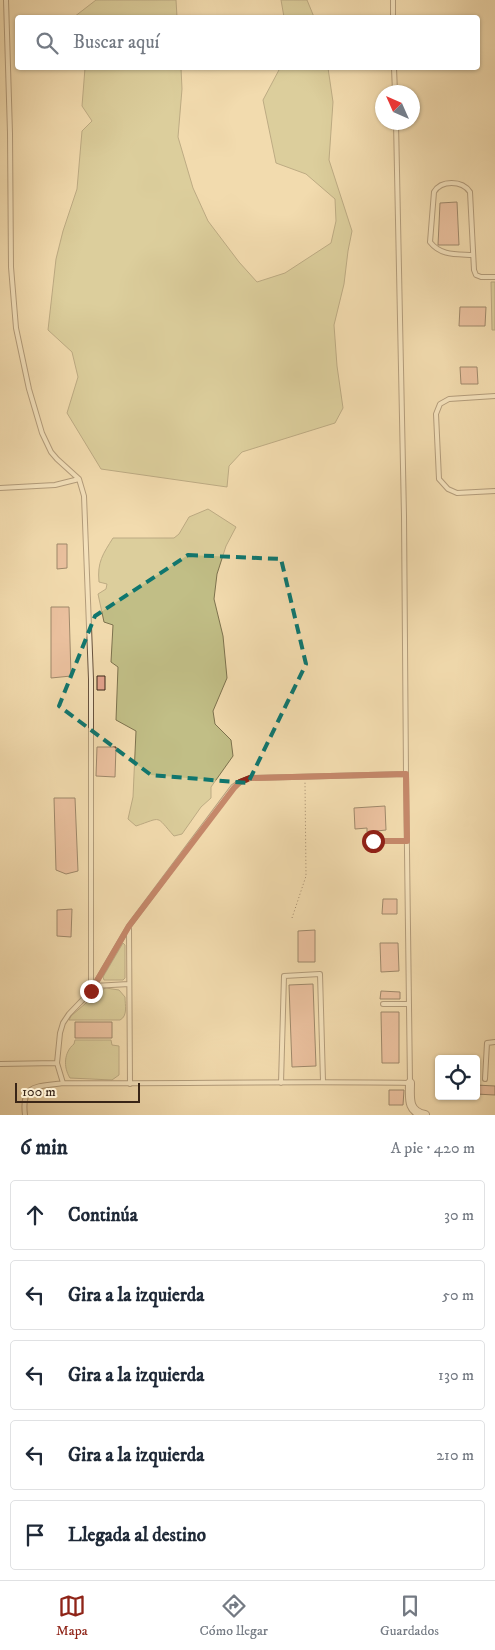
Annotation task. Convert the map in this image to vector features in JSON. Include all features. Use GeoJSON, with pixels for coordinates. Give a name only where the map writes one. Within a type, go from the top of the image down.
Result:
{"type":"FeatureCollection","features":[{"type":"Feature","properties":{"kind":"street"},"geometry":{"type":"LineString","coordinates":[[410,1083],[412,1108],[416,1113],[425,1115]]}},
{"type":"Feature","properties":{"kind":"lane"},"geometry":{"type":"LineString","coordinates":[[6,0],[10,133],[11,267],[16,328],[29,389],[42,433],[51,452],[79,479],[84,496],[91,679],[91,991]]}},
{"type":"Feature","properties":{"kind":"lane"},"geometry":{"type":"LineString","coordinates":[[393,0],[393,15]]}},
{"type":"Feature","properties":{"kind":"lane"},"geometry":{"type":"LineString","coordinates":[[394,70],[395,85]]}},
{"type":"Feature","properties":{"kind":"lane"},"geometry":{"type":"LineString","coordinates":[[25,1115],[25,1094],[37,1087],[62,1083],[130,1084],[323,1081],[410,1083],[404,506],[396,130]]}},
{"type":"Feature","properties":{"kind":"lane"},"geometry":{"type":"LineString","coordinates":[[472,255],[441,252],[430,242],[434,192],[442,184],[461,184],[470,192],[472,255],[476,274],[481,277],[495,278]]}},
{"type":"Feature","properties":{"kind":"lane"},"geometry":{"type":"LineString","coordinates":[[495,396],[449,399],[440,404],[436,414],[439,479],[448,489],[457,493],[495,491]]}},
{"type":"Feature","properties":{"kind":"lane"},"geometry":{"type":"LineString","coordinates":[[0,488],[55,486],[79,479]]}},
{"type":"Feature","properties":{"kind":"lane"},"geometry":{"type":"LineString","coordinates":[[62,1083],[57,1063],[63,1023],[91,991],[129,926],[228,795],[240,782],[250,778],[406,774]]}},
{"type":"Feature","properties":{"kind":"lane"},"geometry":{"type":"LineString","coordinates":[[373,841],[407,841]]}},
{"type":"Feature","properties":{"kind":"lane"},"geometry":{"type":"LineString","coordinates":[[129,926],[130,1084]]}},
{"type":"Feature","properties":{"kind":"lane"},"geometry":{"type":"LineString","coordinates":[[281,1082],[284,976],[320,974],[323,1081]]}},
{"type":"Feature","properties":{"kind":"lane"},"geometry":{"type":"LineString","coordinates":[[94,986],[129,984]]}},
{"type":"Feature","properties":{"kind":"lane"},"geometry":{"type":"LineString","coordinates":[[383,1004],[409,1004]]}},
{"type":"Feature","properties":{"kind":"lane"},"geometry":{"type":"LineString","coordinates":[[485,1079],[487,1043],[495,1042]]}},
{"type":"Feature","properties":{"kind":"lane"},"geometry":{"type":"LineString","coordinates":[[0,1064],[57,1063]]}},
{"type":"Feature","properties":{"kind":"path"},"geometry":{"type":"LineString","coordinates":[[292,918],[306,876],[305,777]]}},
{"type":"Feature","properties":{"kind":"highlighted area"},"geometry":{"type":"Polygon","coordinates":[[[188,555],[281,559],[306,664],[248,783],[151,775],[59,706],[95,616],[188,555]]]}},
{"type":"Feature","properties":{"kind":"shaded area"},"geometry":{"type":"Polygon","coordinates":[[[96,0],[176,0],[177,15],[77,15],[96,0]]]}},
{"type":"Feature","properties":{"kind":"shaded area"},"geometry":{"type":"Polygon","coordinates":[[[281,0],[307,0],[313,15],[284,15],[281,0]]]}},
{"type":"Feature","properties":{"kind":"shaded area"},"geometry":{"type":"Polygon","coordinates":[[[85,70],[181,70],[182,89],[178,137],[193,188],[208,221],[239,262],[257,282],[285,273],[331,243],[336,221],[335,199],[306,174],[276,163],[263,100],[279,70],[328,70],[333,102],[329,160],[352,231],[344,284],[334,325],[343,408],[335,423],[242,452],[229,466],[227,487],[101,469],[67,413],[78,377],[72,352],[48,330],[56,259],[77,189],[82,131],[92,121],[82,106],[85,70]]]}},
{"type":"Feature","properties":{"kind":"shaded area"},"geometry":{"type":"Polygon","coordinates":[[[491,282],[495,282],[495,330],[492,330],[491,282]]]}},
{"type":"Feature","properties":{"kind":"shaded area"},"geometry":{"type":"Polygon","coordinates":[[[208,509],[236,527],[226,546],[217,574],[214,599],[223,636],[227,678],[213,711],[215,724],[231,740],[233,756],[211,787],[211,798],[201,807],[182,834],[174,836],[161,821],[155,820],[136,826],[128,819],[133,797],[136,731],[116,720],[118,667],[111,662],[113,625],[104,622],[98,594],[106,589],[107,584],[99,582],[99,569],[104,554],[113,538],[174,538],[179,534],[189,517],[208,509]]]}},
{"type":"Feature","properties":{"kind":"shaded area"},"geometry":{"type":"Polygon","coordinates":[[[123,943],[125,945],[125,978],[123,980],[104,980],[103,977],[123,943]]]}},
{"type":"Feature","properties":{"kind":"shaded area"},"geometry":{"type":"Polygon","coordinates":[[[106,988],[119,990],[125,997],[126,1010],[123,1018],[120,1020],[69,1020],[71,1016],[101,990],[106,988]]]}},
{"type":"Feature","properties":{"kind":"shaded area"},"geometry":{"type":"Polygon","coordinates":[[[75,1040],[111,1040],[112,1045],[119,1046],[119,1075],[112,1080],[70,1078],[66,1069],[66,1055],[75,1040]]]}},
{"type":"Feature","properties":{"kind":"building"},"geometry":{"type":"Polygon","coordinates":[[[457,202],[459,245],[438,245],[440,203],[457,202]]]}},
{"type":"Feature","properties":{"kind":"building"},"geometry":{"type":"Polygon","coordinates":[[[460,307],[486,307],[485,326],[459,326],[460,307]]]}},
{"type":"Feature","properties":{"kind":"building"},"geometry":{"type":"Polygon","coordinates":[[[460,367],[477,367],[478,384],[461,384],[460,367]]]}},
{"type":"Feature","properties":{"kind":"building"},"geometry":{"type":"Polygon","coordinates":[[[57,544],[67,544],[67,568],[57,569],[57,544]]]}},
{"type":"Feature","properties":{"kind":"building"},"geometry":{"type":"Polygon","coordinates":[[[51,607],[69,607],[71,676],[51,678],[51,607]]]}},
{"type":"Feature","properties":{"kind":"building"},"geometry":{"type":"Polygon","coordinates":[[[97,676],[105,676],[105,690],[97,690],[97,676]]]}},
{"type":"Feature","properties":{"kind":"building"},"geometry":{"type":"Polygon","coordinates":[[[97,747],[116,747],[115,777],[96,776],[97,747]]]}},
{"type":"Feature","properties":{"kind":"building"},"geometry":{"type":"Polygon","coordinates":[[[54,798],[75,798],[78,871],[66,874],[56,870],[54,798]]]}},
{"type":"Feature","properties":{"kind":"building"},"geometry":{"type":"Polygon","coordinates":[[[385,806],[386,830],[367,832],[367,828],[355,829],[354,808],[385,806]]]}},
{"type":"Feature","properties":{"kind":"building"},"geometry":{"type":"Polygon","coordinates":[[[383,899],[397,899],[397,914],[382,914],[383,899]]]}},
{"type":"Feature","properties":{"kind":"building"},"geometry":{"type":"Polygon","coordinates":[[[72,909],[71,937],[57,936],[57,910],[72,909]]]}},
{"type":"Feature","properties":{"kind":"building"},"geometry":{"type":"Polygon","coordinates":[[[315,930],[315,962],[298,962],[298,931],[315,930]]]}},
{"type":"Feature","properties":{"kind":"building"},"geometry":{"type":"Polygon","coordinates":[[[380,943],[398,943],[399,971],[381,972],[380,943]]]}},
{"type":"Feature","properties":{"kind":"building"},"geometry":{"type":"Polygon","coordinates":[[[313,984],[316,1066],[292,1067],[289,985],[313,984]]]}},
{"type":"Feature","properties":{"kind":"building"},"geometry":{"type":"Polygon","coordinates":[[[381,991],[400,992],[400,999],[380,999],[381,991]]]}},
{"type":"Feature","properties":{"kind":"building"},"geometry":{"type":"Polygon","coordinates":[[[381,1012],[399,1012],[399,1063],[382,1063],[381,1012]]]}},
{"type":"Feature","properties":{"kind":"building"},"geometry":{"type":"Polygon","coordinates":[[[75,1022],[112,1022],[112,1038],[75,1038],[75,1022]]]}},
{"type":"Feature","properties":{"kind":"building"},"geometry":{"type":"Polygon","coordinates":[[[480,1085],[495,1086],[495,1095],[480,1094],[480,1085]]]}},
{"type":"Feature","properties":{"kind":"building"},"geometry":{"type":"Polygon","coordinates":[[[389,1090],[404,1090],[403,1105],[389,1105],[389,1090]]]}},
{"type":"Feature","properties":{"kind":"route"},"geometry":{"type":"LineString","coordinates":[[91,991],[129,926],[240,782],[250,778],[406,774],[407,841],[373,841]]}}]}
